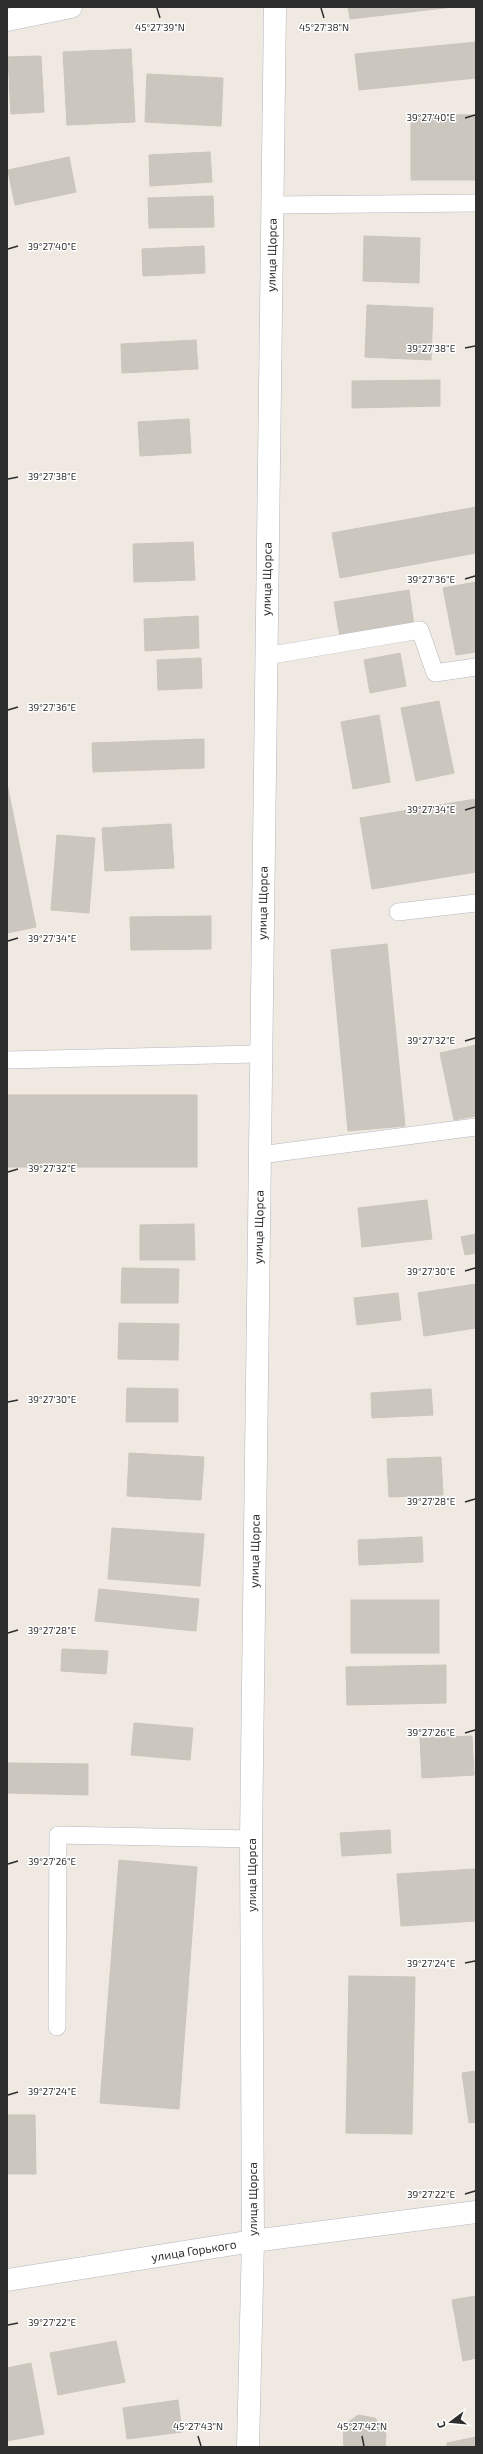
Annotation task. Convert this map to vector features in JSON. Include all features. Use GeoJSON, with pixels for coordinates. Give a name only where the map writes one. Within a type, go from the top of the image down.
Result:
{"type":"FeatureCollection","features":[{"type":"Feature","properties":{"kind":"street"},"geometry":{"type":"LineString","coordinates":[[7,20],[71,7]]}},
{"type":"Feature","properties":{"kind":"street","name":"улица Щорса"},"geometry":{"type":"LineString","coordinates":[[248,2447],[253,2241],[252,1838],[275,7]]}},
{"type":"Feature","properties":{"kind":"street","name":"улица Горького"},"geometry":{"type":"LineString","coordinates":[[7,2280],[253,2241],[476,2212]]}},
{"type":"Feature","properties":{"kind":"lane"},"geometry":{"type":"LineString","coordinates":[[272,205],[476,204]]}},
{"type":"Feature","properties":{"kind":"lane"},"geometry":{"type":"LineString","coordinates":[[266,656],[420,630],[435,673],[476,667]]}},
{"type":"Feature","properties":{"kind":"lane"},"geometry":{"type":"LineString","coordinates":[[398,912],[476,903]]}},
{"type":"Feature","properties":{"kind":"lane"},"geometry":{"type":"LineString","coordinates":[[7,1060],[261,1054]]}},
{"type":"Feature","properties":{"kind":"lane"},"geometry":{"type":"LineString","coordinates":[[260,1155],[476,1127]]}},
{"type":"Feature","properties":{"kind":"lane"},"geometry":{"type":"LineString","coordinates":[[57,2027],[58,1835],[252,1838]]}},
{"type":"Feature","properties":{"kind":"building"},"geometry":{"type":"Polygon","coordinates":[[[348,7],[453,7],[350,19],[348,7]]]}},
{"type":"Feature","properties":{"kind":"building"},"geometry":{"type":"Polygon","coordinates":[[[476,42],[476,78],[359,90],[355,54],[476,42]]]}},
{"type":"Feature","properties":{"kind":"building"},"geometry":{"type":"Polygon","coordinates":[[[131,49],[135,122],[67,125],[63,52],[131,49]]]}},
{"type":"Feature","properties":{"kind":"building"},"geometry":{"type":"Polygon","coordinates":[[[41,56],[44,112],[11,114],[8,57],[41,56]]]}},
{"type":"Feature","properties":{"kind":"building"},"geometry":{"type":"Polygon","coordinates":[[[147,74],[223,78],[221,126],[145,122],[147,74]]]}},
{"type":"Feature","properties":{"kind":"building"},"geometry":{"type":"Polygon","coordinates":[[[411,114],[476,115],[476,180],[411,180],[411,114]]]}},
{"type":"Feature","properties":{"kind":"building"},"geometry":{"type":"Polygon","coordinates":[[[210,152],[212,182],[150,186],[149,155],[210,152]]]}},
{"type":"Feature","properties":{"kind":"building"},"geometry":{"type":"Polygon","coordinates":[[[69,157],[76,192],[15,205],[8,170],[69,157]]]}},
{"type":"Feature","properties":{"kind":"building"},"geometry":{"type":"Polygon","coordinates":[[[213,196],[214,227],[149,228],[148,198],[213,196]]]}},
{"type":"Feature","properties":{"kind":"building"},"geometry":{"type":"Polygon","coordinates":[[[364,236],[420,238],[419,283],[363,281],[364,236]]]}},
{"type":"Feature","properties":{"kind":"building"},"geometry":{"type":"Polygon","coordinates":[[[204,246],[205,273],[143,276],[142,249],[204,246]]]}},
{"type":"Feature","properties":{"kind":"building"},"geometry":{"type":"Polygon","coordinates":[[[367,305],[433,308],[431,360],[365,357],[367,305]]]}},
{"type":"Feature","properties":{"kind":"building"},"geometry":{"type":"Polygon","coordinates":[[[196,340],[198,369],[122,373],[121,344],[196,340]]]}},
{"type":"Feature","properties":{"kind":"building"},"geometry":{"type":"Polygon","coordinates":[[[440,380],[440,406],[352,408],[352,381],[440,380]]]}},
{"type":"Feature","properties":{"kind":"building"},"geometry":{"type":"Polygon","coordinates":[[[189,419],[191,453],[140,456],[138,422],[189,419]]]}},
{"type":"Feature","properties":{"kind":"building"},"geometry":{"type":"Polygon","coordinates":[[[476,507],[476,553],[340,578],[332,533],[476,507]]]}},
{"type":"Feature","properties":{"kind":"building"},"geometry":{"type":"Polygon","coordinates":[[[193,542],[195,580],[134,582],[133,544],[193,542]]]}},
{"type":"Feature","properties":{"kind":"building"},"geometry":{"type":"Polygon","coordinates":[[[476,582],[476,652],[456,655],[443,588],[476,582]]]}},
{"type":"Feature","properties":{"kind":"building"},"geometry":{"type":"Polygon","coordinates":[[[409,590],[414,626],[340,637],[334,602],[409,590]]]}},
{"type":"Feature","properties":{"kind":"building"},"geometry":{"type":"Polygon","coordinates":[[[198,616],[199,648],[145,651],[144,619],[198,616]]]}},
{"type":"Feature","properties":{"kind":"building"},"geometry":{"type":"Polygon","coordinates":[[[400,653],[406,686],[370,693],[364,660],[400,653]]]}},
{"type":"Feature","properties":{"kind":"building"},"geometry":{"type":"Polygon","coordinates":[[[201,658],[202,688],[158,690],[157,660],[201,658]]]}},
{"type":"Feature","properties":{"kind":"building"},"geometry":{"type":"Polygon","coordinates":[[[439,701],[454,773],[416,781],[401,708],[439,701]]]}},
{"type":"Feature","properties":{"kind":"building"},"geometry":{"type":"Polygon","coordinates":[[[379,715],[390,782],[353,789],[341,722],[379,715]]]}},
{"type":"Feature","properties":{"kind":"building"},"geometry":{"type":"Polygon","coordinates":[[[204,739],[204,768],[93,772],[92,743],[204,739]]]}},
{"type":"Feature","properties":{"kind":"building"},"geometry":{"type":"Polygon","coordinates":[[[7,784],[36,927],[7,933],[7,784]]]}},
{"type":"Feature","properties":{"kind":"building"},"geometry":{"type":"Polygon","coordinates":[[[476,799],[476,872],[372,889],[360,818],[476,799]]]}},
{"type":"Feature","properties":{"kind":"building"},"geometry":{"type":"Polygon","coordinates":[[[171,824],[174,868],[105,871],[102,828],[171,824]]]}},
{"type":"Feature","properties":{"kind":"building"},"geometry":{"type":"Polygon","coordinates":[[[57,835],[95,838],[89,913],[51,910],[57,835]]]}},
{"type":"Feature","properties":{"kind":"building"},"geometry":{"type":"Polygon","coordinates":[[[211,916],[211,949],[131,950],[130,917],[211,916]]]}},
{"type":"Feature","properties":{"kind":"building"},"geometry":{"type":"Polygon","coordinates":[[[387,944],[405,1126],[348,1131],[331,950],[387,944]]]}},
{"type":"Feature","properties":{"kind":"building"},"geometry":{"type":"Polygon","coordinates":[[[476,1045],[476,1116],[454,1120],[440,1053],[476,1045]]]}},
{"type":"Feature","properties":{"kind":"building"},"geometry":{"type":"Polygon","coordinates":[[[7,1095],[197,1095],[197,1167],[7,1167],[7,1095]]]}},
{"type":"Feature","properties":{"kind":"building"},"geometry":{"type":"Polygon","coordinates":[[[427,1200],[432,1239],[362,1247],[358,1208],[427,1200]]]}},
{"type":"Feature","properties":{"kind":"building"},"geometry":{"type":"Polygon","coordinates":[[[194,1224],[195,1260],[140,1260],[140,1225],[194,1224]]]}},
{"type":"Feature","properties":{"kind":"building"},"geometry":{"type":"Polygon","coordinates":[[[476,1234],[476,1253],[465,1255],[461,1237],[476,1234]]]}},
{"type":"Feature","properties":{"kind":"building"},"geometry":{"type":"Polygon","coordinates":[[[122,1268],[179,1269],[178,1303],[121,1303],[122,1268]]]}},
{"type":"Feature","properties":{"kind":"building"},"geometry":{"type":"Polygon","coordinates":[[[476,1284],[476,1328],[424,1336],[418,1293],[476,1284]]]}},
{"type":"Feature","properties":{"kind":"building"},"geometry":{"type":"Polygon","coordinates":[[[398,1293],[401,1320],[357,1325],[354,1298],[398,1293]]]}},
{"type":"Feature","properties":{"kind":"building"},"geometry":{"type":"Polygon","coordinates":[[[119,1323],[179,1324],[178,1360],[118,1359],[119,1323]]]}},
{"type":"Feature","properties":{"kind":"building"},"geometry":{"type":"Polygon","coordinates":[[[127,1388],[178,1389],[178,1422],[126,1422],[127,1388]]]}},
{"type":"Feature","properties":{"kind":"building"},"geometry":{"type":"Polygon","coordinates":[[[431,1389],[433,1415],[372,1418],[371,1393],[431,1389]]]}},
{"type":"Feature","properties":{"kind":"building"},"geometry":{"type":"Polygon","coordinates":[[[129,1453],[204,1457],[201,1500],[127,1496],[129,1453]]]}},
{"type":"Feature","properties":{"kind":"building"},"geometry":{"type":"Polygon","coordinates":[[[441,1457],[443,1495],[389,1497],[387,1459],[441,1457]]]}},
{"type":"Feature","properties":{"kind":"building"},"geometry":{"type":"Polygon","coordinates":[[[112,1528],[204,1534],[200,1586],[108,1579],[112,1528]]]}},
{"type":"Feature","properties":{"kind":"building"},"geometry":{"type":"Polygon","coordinates":[[[422,1537],[423,1562],[359,1565],[358,1540],[422,1537]]]}},
{"type":"Feature","properties":{"kind":"building"},"geometry":{"type":"Polygon","coordinates":[[[99,1589],[199,1599],[196,1631],[95,1621],[99,1589]]]}},
{"type":"Feature","properties":{"kind":"building"},"geometry":{"type":"Polygon","coordinates":[[[351,1600],[439,1600],[439,1653],[351,1653],[351,1600]]]}},
{"type":"Feature","properties":{"kind":"building"},"geometry":{"type":"Polygon","coordinates":[[[62,1649],[108,1651],[106,1674],[61,1671],[62,1649]]]}},
{"type":"Feature","properties":{"kind":"building"},"geometry":{"type":"Polygon","coordinates":[[[446,1665],[446,1703],[347,1705],[346,1667],[446,1665]]]}},
{"type":"Feature","properties":{"kind":"building"},"geometry":{"type":"Polygon","coordinates":[[[134,1723],[193,1728],[190,1760],[131,1755],[134,1723]]]}},
{"type":"Feature","properties":{"kind":"building"},"geometry":{"type":"Polygon","coordinates":[[[472,1736],[474,1775],[422,1778],[420,1738],[472,1736]]]}},
{"type":"Feature","properties":{"kind":"building"},"geometry":{"type":"Polygon","coordinates":[[[7,1763],[88,1764],[88,1795],[7,1793],[7,1763]]]}},
{"type":"Feature","properties":{"kind":"building"},"geometry":{"type":"Polygon","coordinates":[[[390,1830],[391,1853],[342,1856],[340,1833],[390,1830]]]}},
{"type":"Feature","properties":{"kind":"building"},"geometry":{"type":"Polygon","coordinates":[[[119,1860],[197,1867],[179,2109],[100,2103],[119,1860]]]}},
{"type":"Feature","properties":{"kind":"building"},"geometry":{"type":"Polygon","coordinates":[[[475,1869],[476,1921],[401,1926],[397,1874],[475,1869]]]}},
{"type":"Feature","properties":{"kind":"building"},"geometry":{"type":"Polygon","coordinates":[[[349,1976],[415,1977],[412,2134],[346,2133],[349,1976]]]}},
{"type":"Feature","properties":{"kind":"building"},"geometry":{"type":"Polygon","coordinates":[[[476,2071],[476,2122],[469,2123],[462,2073],[476,2071]]]}},
{"type":"Feature","properties":{"kind":"building"},"geometry":{"type":"Polygon","coordinates":[[[7,2115],[35,2115],[36,2174],[7,2174],[7,2115]]]}},
{"type":"Feature","properties":{"kind":"building"},"geometry":{"type":"Polygon","coordinates":[[[476,2296],[476,2358],[463,2361],[452,2300],[476,2296]]]}},
{"type":"Feature","properties":{"kind":"building"},"geometry":{"type":"Polygon","coordinates":[[[116,2341],[125,2382],[58,2395],[50,2353],[116,2341]]]}},
{"type":"Feature","properties":{"kind":"building"},"geometry":{"type":"Polygon","coordinates":[[[31,2363],[44,2434],[7,2441],[7,2368],[31,2363]]]}},
{"type":"Feature","properties":{"kind":"building"},"geometry":{"type":"Polygon","coordinates":[[[178,2400],[182,2432],[127,2439],[123,2408],[178,2400]]]}},
{"type":"Feature","properties":{"kind":"building"},"geometry":{"type":"Polygon","coordinates":[[[358,2415],[375,2418],[386,2434],[385,2447],[344,2447],[343,2426],[358,2415]]]}},
{"type":"Feature","properties":{"kind":"building"},"geometry":{"type":"Polygon","coordinates":[[[476,2437],[476,2447],[447,2447],[447,2443],[476,2437]]]}}]}
